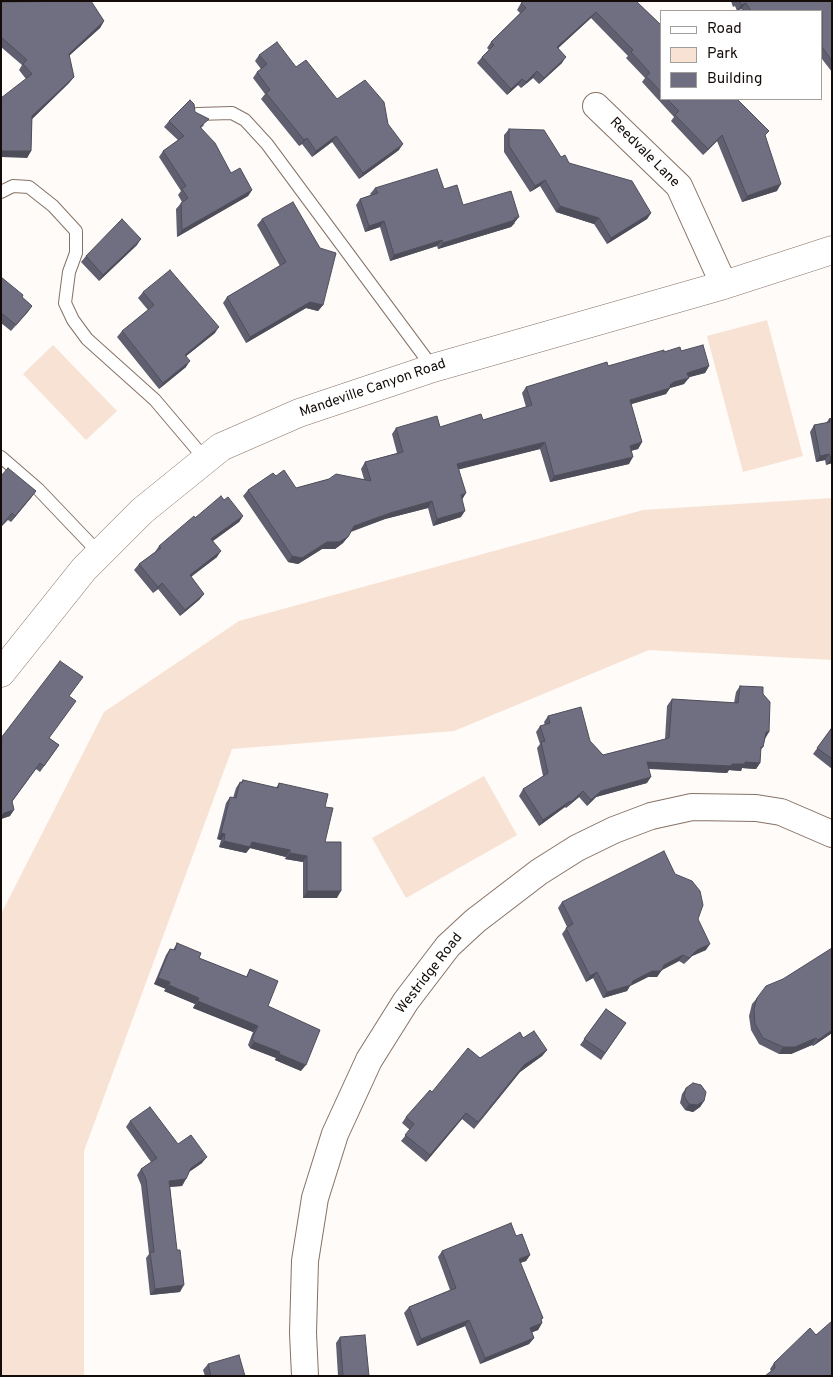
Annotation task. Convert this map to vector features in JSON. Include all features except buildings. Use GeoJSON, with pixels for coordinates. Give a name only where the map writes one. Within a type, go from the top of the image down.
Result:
{"type":"FeatureCollection","features":[{"type":"Feature","properties":{"kind":"street","name":"Reedvale Lane"},"geometry":{"type":"LineString","coordinates":[[596,106],[679,186],[724,285]]}},
{"type":"Feature","properties":{"kind":"street","name":"Mandeville Canyon Road"},"geometry":{"type":"LineString","coordinates":[[1,674],[84,569],[142,511],[220,447],[299,413],[432,368],[724,285],[832,250]]}},
{"type":"Feature","properties":{"kind":"street","name":"Westridge Road"},"geometry":{"type":"LineString","coordinates":[[306,1376],[303,1333],[305,1261],[315,1198],[334,1134],[369,1060],[406,1001],[448,946],[475,921],[539,872],[599,837],[651,816],[692,807],[756,808],[781,812],[832,834]]}},
{"type":"Feature","properties":{"kind":"lane"},"geometry":{"type":"LineString","coordinates":[[197,114],[232,113],[245,120],[273,152],[432,368]]}},
{"type":"Feature","properties":{"kind":"lane"},"geometry":{"type":"LineString","coordinates":[[1,192],[13,186],[29,187],[54,206],[76,231],[76,252],[69,272],[66,303],[73,320],[87,339],[155,400],[206,459]]}},
{"type":"Feature","properties":{"kind":"lane"},"geometry":{"type":"LineString","coordinates":[[1,457],[38,488],[100,554]]}},
{"type":"Feature","properties":{"kind":"green space"},"geometry":{"type":"Polygon","coordinates":[[[767,320],[803,456],[743,472],[707,336],[767,320]]]}},
{"type":"Feature","properties":{"kind":"green space"},"geometry":{"type":"Polygon","coordinates":[[[53,345],[117,411],[86,440],[23,374],[53,345]]]}},
{"type":"Feature","properties":{"kind":"green space"},"geometry":{"type":"Polygon","coordinates":[[[832,498],[832,660],[649,650],[454,731],[232,749],[84,1151],[84,1376],[1,1376],[1,914],[104,712],[239,621],[643,510],[832,498]]]}},
{"type":"Feature","properties":{"kind":"green space"},"geometry":{"type":"Polygon","coordinates":[[[484,776],[517,835],[406,898],[372,838],[484,776]]]}}]}
